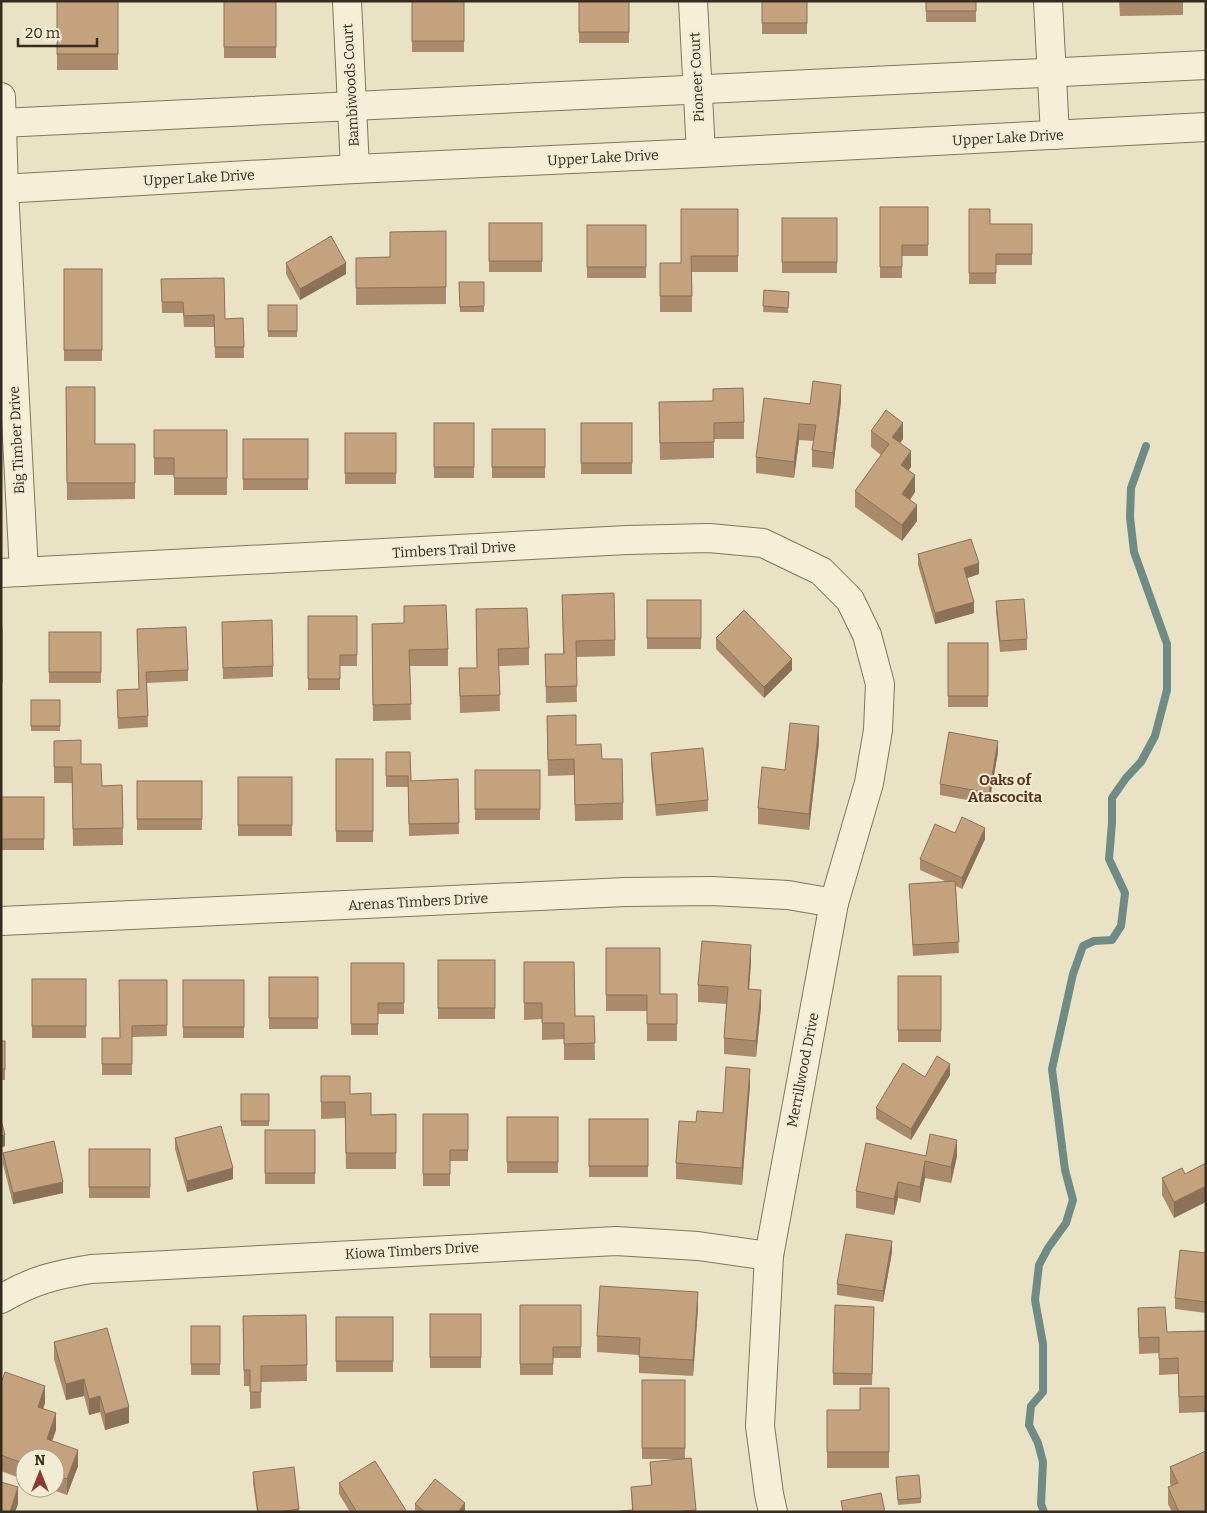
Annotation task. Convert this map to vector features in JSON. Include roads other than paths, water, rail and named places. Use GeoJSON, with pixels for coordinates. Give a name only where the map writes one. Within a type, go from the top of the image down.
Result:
{"type":"FeatureCollection","features":[{"type":"Feature","properties":{"kind":"street","name":"Bambiwoods Court"},"geometry":{"type":"LineString","coordinates":[[347,1],[356,169]]}},
{"type":"Feature","properties":{"kind":"street","name":"Pioneer Court"},"geometry":{"type":"LineString","coordinates":[[693,1],[701,154]]}},
{"type":"Feature","properties":{"kind":"street"},"geometry":{"type":"LineString","coordinates":[[1048,1],[1055,136]]}},
{"type":"Feature","properties":{"kind":"street"},"geometry":{"type":"LineString","coordinates":[[2,115],[352,107],[1206,65]]}},
{"type":"Feature","properties":{"kind":"street","name":"Big Timber Drive"},"geometry":{"type":"LineString","coordinates":[[2,115],[12,573]]}},
{"type":"Feature","properties":{"kind":"street","name":"Upper Lake Drive"},"geometry":{"type":"LineString","coordinates":[[3,189],[356,169],[1055,136],[1206,126]]}},
{"type":"Feature","properties":{"kind":"street","name":"Timbers Trail Drive"},"geometry":{"type":"LineString","coordinates":[[12,573],[627,540],[709,538],[763,543],[821,571],[850,600],[867,635]]}},
{"type":"Feature","properties":{"kind":"street","name":"Merrillwood Drive"},"geometry":{"type":"LineString","coordinates":[[772,1512],[760,1426],[769,1256],[834,903],[869,783],[878,730],[880,684],[867,635]]}},
{"type":"Feature","properties":{"kind":"street","name":"Arenas Timbers Drive"},"geometry":{"type":"LineString","coordinates":[[1,921],[625,892],[712,891],[788,895],[834,903]]}},
{"type":"Feature","properties":{"kind":"street","name":"Kiowa Timbers Drive"},"geometry":{"type":"LineString","coordinates":[[1,1300],[22,1287],[55,1275],[91,1269],[616,1241],[698,1246],[769,1256]]}},
{"type":"Feature","properties":{"kind":"waterway"},"geometry":{"type":"LineString","coordinates":[[1044,1512],[1041,1504],[1043,1462],[1038,1443],[1029,1425],[1031,1406],[1043,1392],[1043,1344],[1035,1300],[1039,1265],[1048,1248],[1066,1223],[1073,1200],[1065,1170],[1052,1069],[1073,974],[1083,946],[1094,941],[1112,940],[1121,926],[1125,893],[1109,859],[1112,798],[1126,778],[1141,762],[1155,736],[1167,690],[1167,644],[1134,552],[1130,517],[1131,488],[1146,446]]}},
{"type":"Feature","properties":{"kind":"district","name":"Oaks of Atascocita"},"geometry":{"type":"Point","coordinates":[1005,788]}}]}
